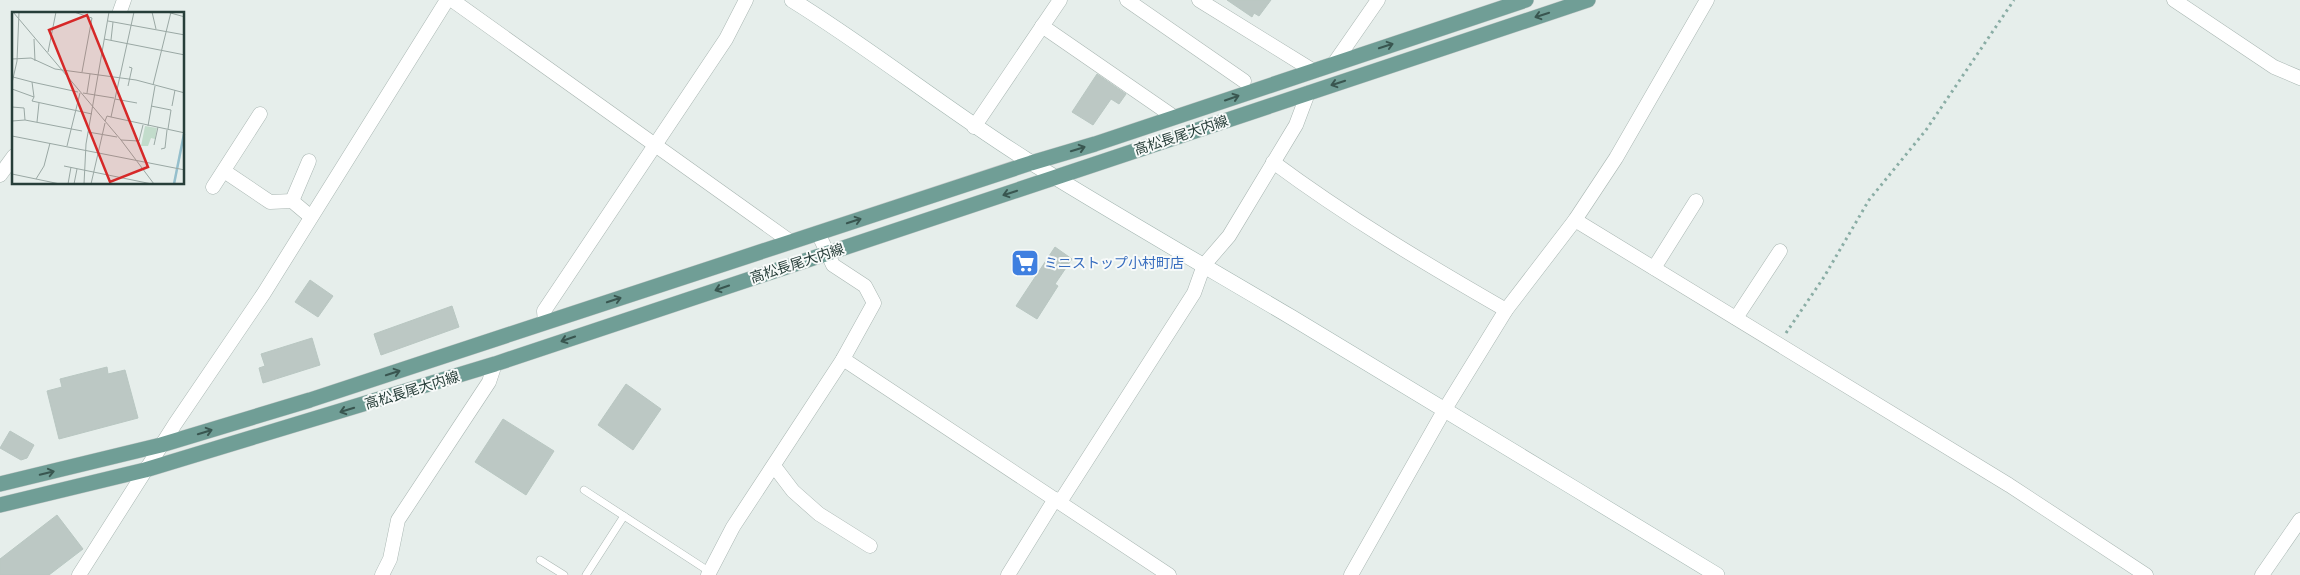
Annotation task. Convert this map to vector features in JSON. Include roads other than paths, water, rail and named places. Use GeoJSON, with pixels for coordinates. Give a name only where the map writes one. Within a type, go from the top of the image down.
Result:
{"type":"FeatureCollection","features":[{"type":"Feature","properties":{"kind":"main road","name":"高松長尾大内線"},"geometry":{"type":"LineString","coordinates":[[0,484],[161,445],[310,400],[1526,0]]}},
{"type":"Feature","properties":{"kind":"main road","name":"高松長尾大内線"},"geometry":{"type":"LineString","coordinates":[[0,505],[145,470],[495,364],[1588,0]]}},
{"type":"Feature","properties":{"kind":"street"},"geometry":{"type":"LineString","coordinates":[[120,12],[124,0]]}},
{"type":"Feature","properties":{"kind":"street"},"geometry":{"type":"LineString","coordinates":[[79,575],[161,445],[264,293],[447,0]]}},
{"type":"Feature","properties":{"kind":"street"},"geometry":{"type":"LineString","coordinates":[[452,0],[791,242]]}},
{"type":"Feature","properties":{"kind":"street"},"geometry":{"type":"LineString","coordinates":[[546,322],[544,311],[726,39],[746,0]]}},
{"type":"Feature","properties":{"kind":"street"},"geometry":{"type":"LineString","coordinates":[[792,0],[820,17],[974,126],[1031,163],[1445,409],[1717,575]]}},
{"type":"Feature","properties":{"kind":"street"},"geometry":{"type":"LineString","coordinates":[[974,126],[1060,0]]}},
{"type":"Feature","properties":{"kind":"street"},"geometry":{"type":"LineString","coordinates":[[1127,0],[1244,81]]}},
{"type":"Feature","properties":{"kind":"street"},"geometry":{"type":"LineString","coordinates":[[1199,0],[1312,70]]}},
{"type":"Feature","properties":{"kind":"street"},"geometry":{"type":"LineString","coordinates":[[1335,62],[1378,0]]}},
{"type":"Feature","properties":{"kind":"street"},"geometry":{"type":"LineString","coordinates":[[1351,575],[1445,409],[1506,310],[1575,220],[1616,158],[1707,0]]}},
{"type":"Feature","properties":{"kind":"street"},"geometry":{"type":"LineString","coordinates":[[2174,0],[2274,67],[2300,78]]}},
{"type":"Feature","properties":{"kind":"street"},"geometry":{"type":"LineString","coordinates":[[1042,26],[1174,117]]}},
{"type":"Feature","properties":{"kind":"street"},"geometry":{"type":"LineString","coordinates":[[1008,575],[1194,293],[1204,265],[1229,236],[1296,125],[1308,93]]}},
{"type":"Feature","properties":{"kind":"street"},"geometry":{"type":"LineString","coordinates":[[213,187],[260,114]]}},
{"type":"Feature","properties":{"kind":"street"},"geometry":{"type":"LineString","coordinates":[[0,175],[12,159]]}},
{"type":"Feature","properties":{"kind":"street"},"geometry":{"type":"LineString","coordinates":[[292,201],[309,161]]}},
{"type":"Feature","properties":{"kind":"street"},"geometry":{"type":"LineString","coordinates":[[1273,162],[1316,194],[1417,259],[1506,310]]}},
{"type":"Feature","properties":{"kind":"street"},"geometry":{"type":"LineString","coordinates":[[224,171],[270,202],[292,201],[311,217]]}},
{"type":"Feature","properties":{"kind":"street"},"geometry":{"type":"LineString","coordinates":[[1654,268],[1696,201]]}},
{"type":"Feature","properties":{"kind":"street"},"geometry":{"type":"LineString","coordinates":[[1575,220],[2008,485],[2146,575]]}},
{"type":"Feature","properties":{"kind":"street"},"geometry":{"type":"LineString","coordinates":[[709,573],[733,527],[843,359],[874,303],[865,286],[833,265],[818,233]]}},
{"type":"Feature","properties":{"kind":"street"},"geometry":{"type":"LineString","coordinates":[[1736,318],[1780,251]]}},
{"type":"Feature","properties":{"kind":"street"},"geometry":{"type":"LineString","coordinates":[[843,359],[1169,575]]}},
{"type":"Feature","properties":{"kind":"street"},"geometry":{"type":"LineString","coordinates":[[382,575],[390,558],[398,520],[489,382],[495,364]]}},
{"type":"Feature","properties":{"kind":"street"},"geometry":{"type":"LineString","coordinates":[[774,466],[793,491],[818,514],[870,546]]}},
{"type":"Feature","properties":{"kind":"street"},"geometry":{"type":"LineString","coordinates":[[2262,575],[2300,520]]}},
{"type":"Feature","properties":{"kind":"lane"},"geometry":{"type":"LineString","coordinates":[[584,490],[709,573]]}},
{"type":"Feature","properties":{"kind":"lane"},"geometry":{"type":"LineString","coordinates":[[586,575],[624,516]]}},
{"type":"Feature","properties":{"kind":"lane"},"geometry":{"type":"LineString","coordinates":[[540,560],[564,575]]}},
{"type":"Feature","properties":{"kind":"place","name":"ミニストップ小村町店"},"geometry":{"type":"Point","coordinates":[1025,263]}}]}
